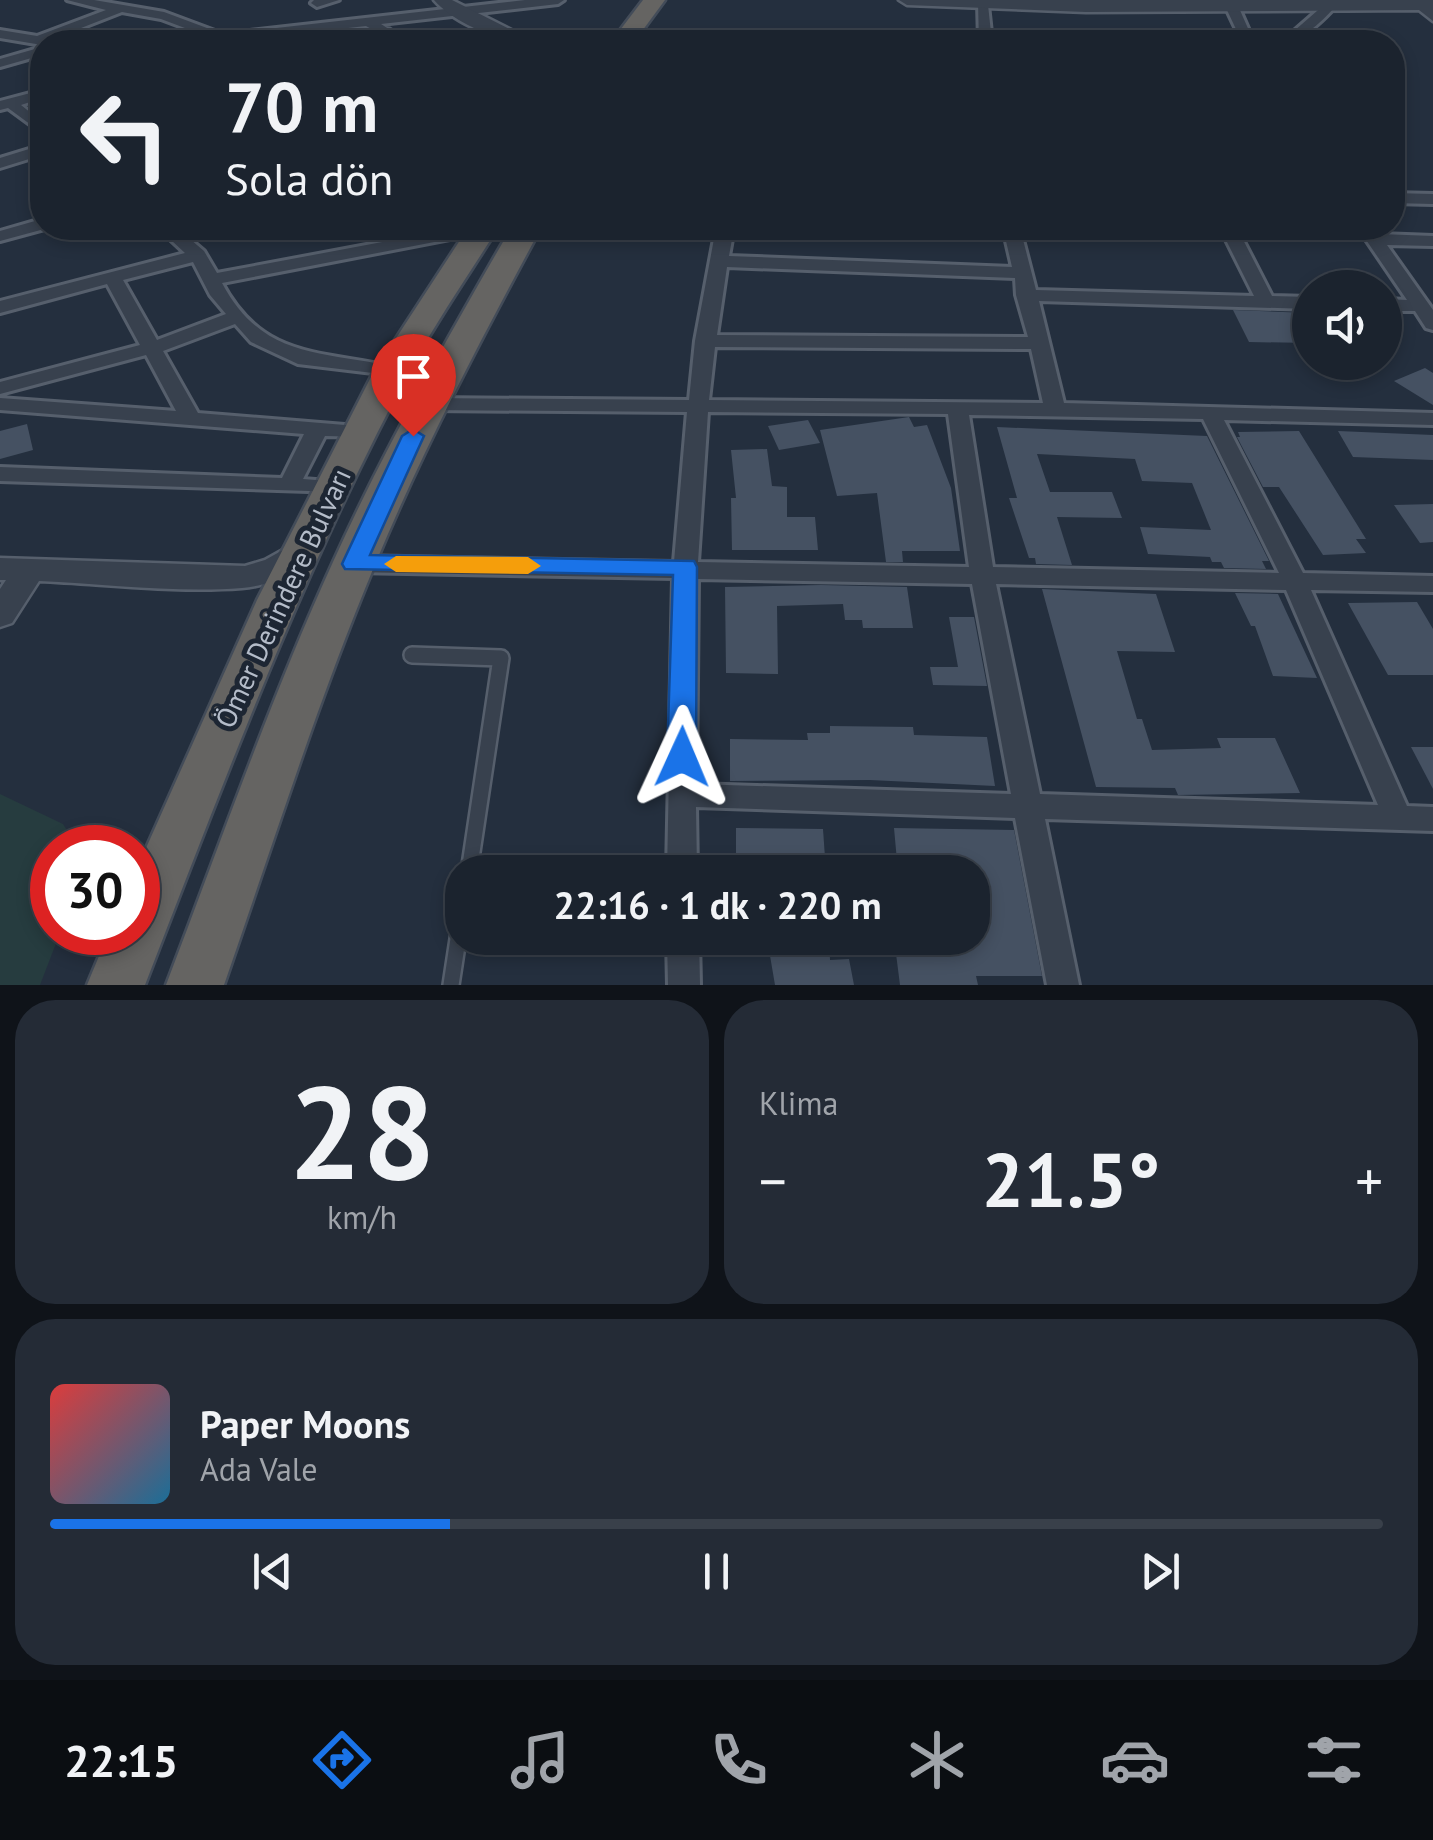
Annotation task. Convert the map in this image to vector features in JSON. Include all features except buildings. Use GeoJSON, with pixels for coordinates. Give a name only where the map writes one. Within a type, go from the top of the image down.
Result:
{"type":"FeatureCollection","features":[{"type":"Feature","properties":{"kind":"highway"},"geometry":{"type":"LineString","coordinates":[[631,30],[654,0]]}},
{"type":"Feature","properties":{"kind":"highway","name":"Ömer Derindere Bulvarı"},"geometry":{"type":"LineString","coordinates":[[116,985],[191,799],[332,487],[340,430],[392,372],[474,240]]}},
{"type":"Feature","properties":{"kind":"highway","name":"Ömer Derindere Bulvarı"},"geometry":{"type":"LineString","coordinates":[[195,985],[306,680],[354,564],[428,404],[519,240]]}},
{"type":"Feature","properties":{"kind":"street"},"geometry":{"type":"LineString","coordinates":[[73,0],[164,16],[199,30]]}},
{"type":"Feature","properties":{"kind":"street"},"geometry":{"type":"LineString","coordinates":[[76,30],[144,0]]}},
{"type":"Feature","properties":{"kind":"street"},"geometry":{"type":"LineString","coordinates":[[317,3],[333,0]]}},
{"type":"Feature","properties":{"kind":"street"},"geometry":{"type":"LineString","coordinates":[[304,30],[448,6],[558,0]]}},
{"type":"Feature","properties":{"kind":"street"},"geometry":{"type":"LineString","coordinates":[[907,0],[982,5],[1427,8]]}},
{"type":"Feature","properties":{"kind":"street"},"geometry":{"type":"LineString","coordinates":[[1229,4],[1242,30]]}},
{"type":"Feature","properties":{"kind":"street"},"geometry":{"type":"LineString","coordinates":[[982,5],[985,30]]}},
{"type":"Feature","properties":{"kind":"street"},"geometry":{"type":"LineString","coordinates":[[448,6],[500,30]]}},
{"type":"Feature","properties":{"kind":"street"},"geometry":{"type":"LineString","coordinates":[[1303,30],[1329,7]]}},
{"type":"Feature","properties":{"kind":"street"},"geometry":{"type":"LineString","coordinates":[[367,21],[382,30]]}},
{"type":"Feature","properties":{"kind":"street"},"geometry":{"type":"LineString","coordinates":[[0,34],[30,42]]}},
{"type":"Feature","properties":{"kind":"street"},"geometry":{"type":"LineString","coordinates":[[0,63],[30,51]]}},
{"type":"Feature","properties":{"kind":"street"},"geometry":{"type":"LineString","coordinates":[[5,104],[30,97]]}},
{"type":"Feature","properties":{"kind":"street"},"geometry":{"type":"LineString","coordinates":[[5,104],[30,121]]}},
{"type":"Feature","properties":{"kind":"street"},"geometry":{"type":"LineString","coordinates":[[0,163],[30,154]]}},
{"type":"Feature","properties":{"kind":"street"},"geometry":{"type":"LineString","coordinates":[[1405,198],[1433,199]]}},
{"type":"Feature","properties":{"kind":"street"},"geometry":{"type":"LineString","coordinates":[[0,236],[30,227]]}},
{"type":"Feature","properties":{"kind":"street"},"geometry":{"type":"LineString","coordinates":[[1405,237],[1433,241]]}},
{"type":"Feature","properties":{"kind":"street"},"geometry":{"type":"LineString","coordinates":[[183,240],[258,338],[305,360],[392,372]]}},
{"type":"Feature","properties":{"kind":"street"},"geometry":{"type":"LineString","coordinates":[[193,240],[195,253]]}},
{"type":"Feature","properties":{"kind":"street"},"geometry":{"type":"LineString","coordinates":[[211,280],[419,240]]}},
{"type":"Feature","properties":{"kind":"street"},"geometry":{"type":"LineString","coordinates":[[682,855],[685,567],[705,341],[723,240]]}},
{"type":"Feature","properties":{"kind":"street"},"geometry":{"type":"LineString","coordinates":[[1014,240],[1054,409]]}},
{"type":"Feature","properties":{"kind":"street"},"geometry":{"type":"LineString","coordinates":[[1235,240],[1266,302]]}},
{"type":"Feature","properties":{"kind":"street"},"geometry":{"type":"LineString","coordinates":[[1376,240],[1433,324]]}},
{"type":"Feature","properties":{"kind":"street"},"geometry":{"type":"LineString","coordinates":[[0,308],[195,253]]}},
{"type":"Feature","properties":{"kind":"street"},"geometry":{"type":"LineString","coordinates":[[720,262],[1292,303]]}},
{"type":"Feature","properties":{"kind":"street"},"geometry":{"type":"LineString","coordinates":[[113,278],[189,416]]}},
{"type":"Feature","properties":{"kind":"street"},"geometry":{"type":"LineString","coordinates":[[1402,305],[1421,306]]}},
{"type":"Feature","properties":{"kind":"street"},"geometry":{"type":"LineString","coordinates":[[0,388],[150,348],[238,316]]}},
{"type":"Feature","properties":{"kind":"street"},"geometry":{"type":"LineString","coordinates":[[705,341],[1039,343]]}},
{"type":"Feature","properties":{"kind":"street"},"geometry":{"type":"LineString","coordinates":[[0,404],[340,430]]}},
{"type":"Feature","properties":{"kind":"street"},"geometry":{"type":"LineString","coordinates":[[428,404],[1054,409],[1433,419]]}},
{"type":"Feature","properties":{"kind":"street"},"geometry":{"type":"LineString","coordinates":[[958,408],[982,574],[1063,985]]}},
{"type":"Feature","properties":{"kind":"street"},"geometry":{"type":"LineString","coordinates":[[1210,414],[1294,579],[1398,818]]}},
{"type":"Feature","properties":{"kind":"street"},"geometry":{"type":"LineString","coordinates":[[289,485],[340,430]]}},
{"type":"Feature","properties":{"kind":"street"},"geometry":{"type":"LineString","coordinates":[[0,474],[332,487]]}},
{"type":"Feature","properties":{"kind":"street"},"geometry":{"type":"LineString","coordinates":[[0,615],[15,570],[246,577],[276,568],[301,551]]}},
{"type":"Feature","properties":{"kind":"street"},"geometry":{"type":"LineString","coordinates":[[354,564],[685,567],[1433,584]]}},
{"type":"Feature","properties":{"kind":"street"},"geometry":{"type":"LineString","coordinates":[[246,577],[267,589],[276,609]]}},
{"type":"Feature","properties":{"kind":"street"},"geometry":{"type":"LineString","coordinates":[[681,796],[1433,819]]}},
{"type":"Feature","properties":{"kind":"street"},"geometry":{"type":"LineString","coordinates":[[683,955],[684,985]]}},
{"type":"Feature","properties":{"kind":"lane"},"geometry":{"type":"LineString","coordinates":[[412,655],[502,658],[472,855]]}},
{"type":"Feature","properties":{"kind":"lane"},"geometry":{"type":"LineString","coordinates":[[452,985],[456,955]]}},
{"type":"Feature","properties":{"kind":"green space"},"geometry":{"type":"Polygon","coordinates":[[[0,794],[64,825],[30,825],[30,955],[52,955],[40,985],[0,985],[0,794]]]}},
{"type":"Feature","properties":{"kind":"slow traffic"},"geometry":{"type":"LineString","coordinates":[[396,564],[528,566]]}},
{"type":"Feature","properties":{"kind":"route"},"geometry":{"type":"LineString","coordinates":[[413,436],[354,564],[685,567],[682,757]]}}]}
